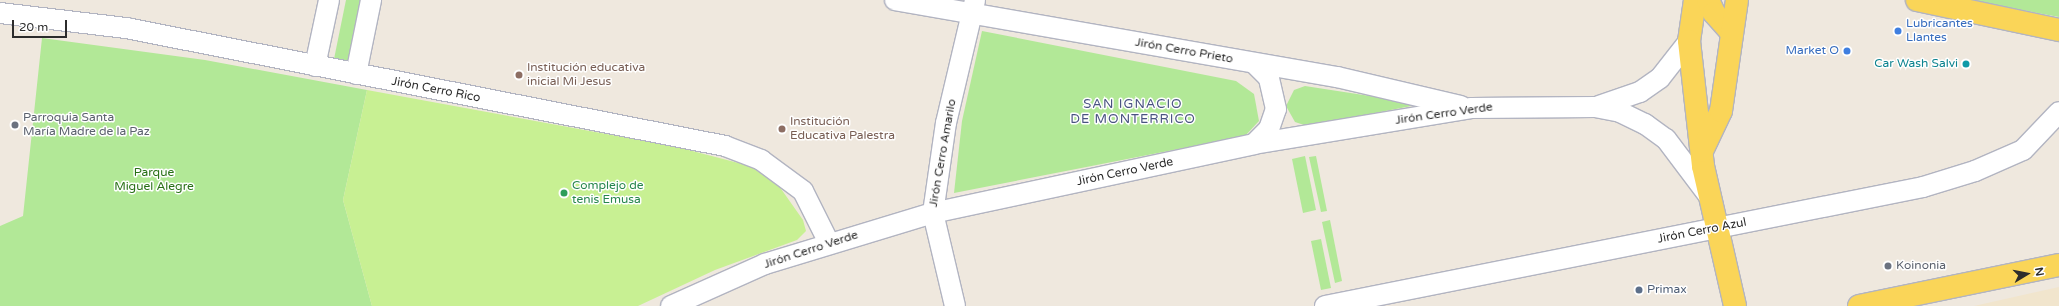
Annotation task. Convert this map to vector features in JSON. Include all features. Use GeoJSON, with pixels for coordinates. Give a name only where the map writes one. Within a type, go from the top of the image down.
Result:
{"type":"FeatureCollection","features":[{"type":"Feature","properties":{"kind":"main road"},"geometry":{"type":"LineString","coordinates":[[1695,0],[1689,40],[1702,152],[1717,228],[1735,306]]}},
{"type":"Feature","properties":{"kind":"main road"},"geometry":{"type":"LineString","coordinates":[[1708,0],[1714,13],[1732,33]]}},
{"type":"Feature","properties":{"kind":"main road"},"geometry":{"type":"LineString","coordinates":[[1702,152],[1721,111],[1738,0]]}},
{"type":"Feature","properties":{"kind":"main road"},"geometry":{"type":"LineString","coordinates":[[1917,0],[2059,30]]}},
{"type":"Feature","properties":{"kind":"main road"},"geometry":{"type":"LineString","coordinates":[[1859,306],[2059,265]]}},
{"type":"Feature","properties":{"kind":"street"},"geometry":{"type":"LineString","coordinates":[[314,66],[329,0]]}},
{"type":"Feature","properties":{"kind":"street"},"geometry":{"type":"LineString","coordinates":[[356,74],[371,0]]}},
{"type":"Feature","properties":{"kind":"street","name":"Jirón Cerro Prieto"},"geometry":{"type":"LineString","coordinates":[[895,0],[974,7],[1254,63],[1337,77],[1471,108]]}},
{"type":"Feature","properties":{"kind":"street","name":"Jirón Cerro Amarilo"},"geometry":{"type":"LineString","coordinates":[[956,306],[933,213],[946,123],[974,7]]}},
{"type":"Feature","properties":{"kind":"street","name":"Jirón Cerro Rico"},"geometry":{"type":"LineString","coordinates":[[0,13],[126,28],[725,146],[761,160],[803,191],[829,243]]}},
{"type":"Feature","properties":{"kind":"street","name":"Jirón Cerro Verde"},"geometry":{"type":"LineString","coordinates":[[671,306],[765,264],[829,243],[933,213],[1254,144],[1471,108],[1595,107],[1618,102],[1660,78],[1689,40]]}},
{"type":"Feature","properties":{"kind":"street"},"geometry":{"type":"LineString","coordinates":[[1254,63],[1269,78],[1276,108],[1269,129],[1254,144]]}},
{"type":"Feature","properties":{"kind":"street","name":"Jirón Cerro Verde"},"geometry":{"type":"LineString","coordinates":[[1595,107],[1639,121],[1666,139],[1711,198]]}},
{"type":"Feature","properties":{"kind":"street","name":"Jirón Cerro Azul"},"geometry":{"type":"LineString","coordinates":[[1324,306],[1717,228],[1949,180],[2023,150],[2059,112]]}},
{"type":"Feature","properties":{"kind":"shaded area"},"geometry":{"type":"Polygon","coordinates":[[[2059,287],[2059,306],[1974,306],[2059,287]]]}},
{"type":"Feature","properties":{"kind":"green space"},"geometry":{"type":"Polygon","coordinates":[[[346,0],[364,0],[351,62],[334,59],[346,0]]]}},
{"type":"Feature","properties":{"kind":"green space"},"geometry":{"type":"Polygon","coordinates":[[[1969,0],[2059,0],[2059,17],[1969,0]]]}},
{"type":"Feature","properties":{"kind":"green space"},"geometry":{"type":"Polygon","coordinates":[[[982,31],[1236,81],[1254,94],[1259,121],[1245,136],[954,193],[962,121],[982,31]]]}},
{"type":"Feature","properties":{"kind":"green space","name":"Parque Miguel Alegre"},"geometry":{"type":"Polygon","coordinates":[[[42,38],[205,60],[367,90],[343,200],[372,306],[0,306],[0,226],[23,216],[42,38]]]}},
{"type":"Feature","properties":{"kind":"green space"},"geometry":{"type":"Polygon","coordinates":[[[1305,86],[1422,104],[1307,126],[1295,122],[1286,106],[1294,90],[1305,86]]]}},
{"type":"Feature","properties":{"kind":"green space","name":"Complejo de tenis Emusa"},"geometry":{"type":"Polygon","coordinates":[[[367,90],[677,147],[750,166],[779,186],[803,220],[806,231],[797,240],[715,270],[638,306],[372,306],[343,200],[367,90]]]}},
{"type":"Feature","properties":{"kind":"green space"},"geometry":{"type":"Polygon","coordinates":[[[1305,156],[1316,210],[1303,213],[1292,159],[1305,156]]]}},
{"type":"Feature","properties":{"kind":"green space"},"geometry":{"type":"Polygon","coordinates":[[[1316,156],[1327,211],[1321,212],[1309,157],[1316,156]]]}},
{"type":"Feature","properties":{"kind":"green space"},"geometry":{"type":"Polygon","coordinates":[[[1330,220],[1342,281],[1335,283],[1322,222],[1330,220]]]}},
{"type":"Feature","properties":{"kind":"green space"},"geometry":{"type":"Polygon","coordinates":[[[1321,239],[1331,288],[1321,290],[1311,241],[1321,239]]]}},
{"type":"Feature","properties":{"kind":"place","name":"Lubricantes Llantes"},"geometry":{"type":"Point","coordinates":[1898,31]}},
{"type":"Feature","properties":{"kind":"place","name":"Market O"},"geometry":{"type":"Point","coordinates":[1847,51]}},
{"type":"Feature","properties":{"kind":"place","name":"Car Wash Salvi"},"geometry":{"type":"Point","coordinates":[1966,64]}},
{"type":"Feature","properties":{"kind":"place","name":"Institución educativa inicial Mi Jesus"},"geometry":{"type":"Point","coordinates":[519,75]}},
{"type":"Feature","properties":{"kind":"place","name":"Parroquia Santa María Madre de la Paz"},"geometry":{"type":"Point","coordinates":[15,125]}},
{"type":"Feature","properties":{"kind":"place","name":"Institución Educativa Palestra"},"geometry":{"type":"Point","coordinates":[782,129]}},
{"type":"Feature","properties":{"kind":"place","name":"Complejo de tenis Emusa"},"geometry":{"type":"Point","coordinates":[564,193]}},
{"type":"Feature","properties":{"kind":"place","name":"Koinonia"},"geometry":{"type":"Point","coordinates":[1888,266]}},
{"type":"Feature","properties":{"kind":"place","name":"Primax"},"geometry":{"type":"Point","coordinates":[1639,290]}},
{"type":"Feature","properties":{"kind":"district","name":"SAN IGNACIO DE MONTERRICO"},"geometry":{"type":"Point","coordinates":[1133,112]}}]}
